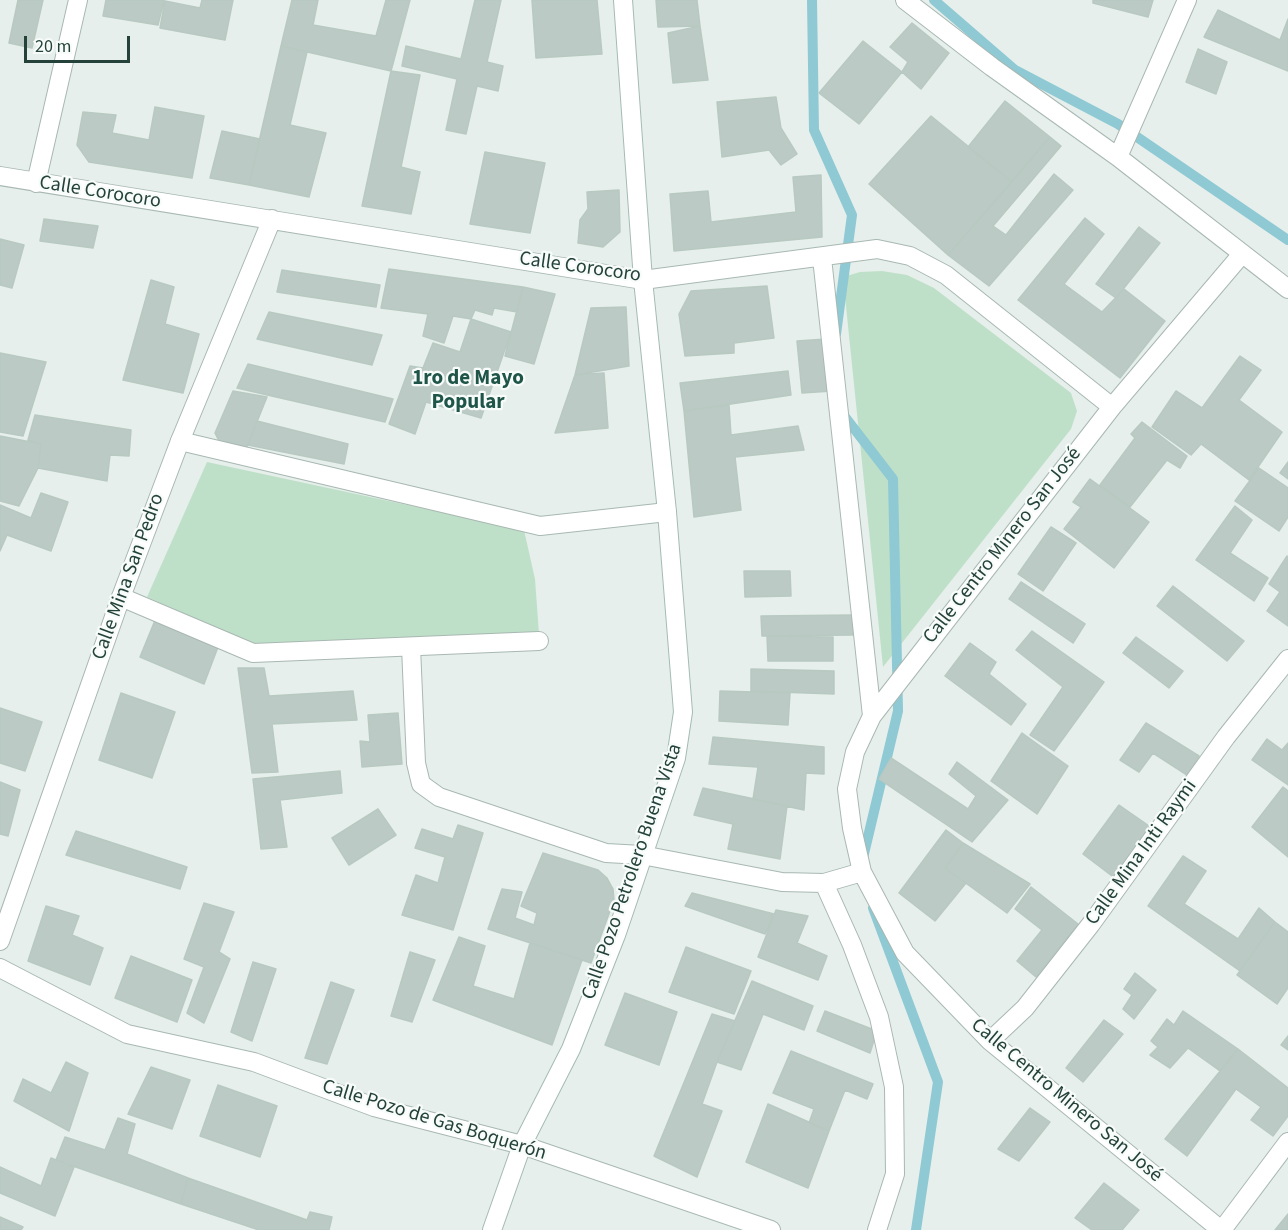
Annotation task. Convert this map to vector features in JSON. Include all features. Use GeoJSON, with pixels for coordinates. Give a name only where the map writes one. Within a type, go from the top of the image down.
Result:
{"type":"FeatureCollection","features":[{"type":"Feature","properties":{"kind":"street"},"geometry":{"type":"LineString","coordinates":[[36,183],[78,0]]}},
{"type":"Feature","properties":{"kind":"street","name":"Calle Pozo Petrolero Buena Vista"},"geometry":{"type":"LineString","coordinates":[[492,1230],[522,1145],[571,1049],[616,935],[676,758],[683,712],[667,512],[643,280],[622,0]]}},
{"type":"Feature","properties":{"kind":"street"},"geometry":{"type":"LineString","coordinates":[[905,0],[992,67],[1118,157],[1288,289]]}},
{"type":"Feature","properties":{"kind":"street"},"geometry":{"type":"LineString","coordinates":[[1118,157],[1187,0]]}},
{"type":"Feature","properties":{"kind":"street","name":"Calle Corocoro"},"geometry":{"type":"LineString","coordinates":[[0,176],[643,280],[877,249],[910,256],[946,274],[1112,407]]}},
{"type":"Feature","properties":{"kind":"street","name":"Calle Mina San Pedro"},"geometry":{"type":"LineString","coordinates":[[0,941],[121,597],[180,441],[272,219]]}},
{"type":"Feature","properties":{"kind":"street","name":"Calle Centro Minero San José"},"geometry":{"type":"LineString","coordinates":[[1222,1230],[990,1041],[905,954],[862,872],[852,828],[847,789],[855,752],[872,716],[1112,407],[1242,254]]}},
{"type":"Feature","properties":{"kind":"street"},"geometry":{"type":"LineString","coordinates":[[822,258],[872,716]]}},
{"type":"Feature","properties":{"kind":"street"},"geometry":{"type":"LineString","coordinates":[[180,441],[540,526],[667,512]]}},
{"type":"Feature","properties":{"kind":"street"},"geometry":{"type":"LineString","coordinates":[[121,597],[253,653],[539,641]]}},
{"type":"Feature","properties":{"kind":"street"},"geometry":{"type":"LineString","coordinates":[[411,647],[416,763],[421,784],[439,797],[606,853],[642,855],[782,882],[824,883],[862,872]]}},
{"type":"Feature","properties":{"kind":"street","name":"Calle Mina Inti Raymi"},"geometry":{"type":"LineString","coordinates":[[990,1041],[1025,1008],[1083,933],[1226,737],[1288,659]]}},
{"type":"Feature","properties":{"kind":"street"},"geometry":{"type":"LineString","coordinates":[[824,883],[852,945],[879,1017],[894,1087],[895,1173],[877,1230]]}},
{"type":"Feature","properties":{"kind":"street","name":"Calle Pozo de Gas Boquerón"},"geometry":{"type":"LineString","coordinates":[[0,968],[127,1034],[254,1062],[374,1107],[522,1145],[771,1230]]}},
{"type":"Feature","properties":{"kind":"street"},"geometry":{"type":"LineString","coordinates":[[1222,1230],[1288,1142]]}},
{"type":"Feature","properties":{"kind":"green space"},"geometry":{"type":"Polygon","coordinates":[[[882,271],[907,275],[934,288],[1071,393],[1077,411],[1071,429],[883,667],[843,277],[860,272],[882,271]]]}},
{"type":"Feature","properties":{"kind":"green space"},"geometry":{"type":"Polygon","coordinates":[[[207,462],[524,530],[535,579],[539,634],[255,645],[147,597],[207,462]]]}},
{"type":"Feature","properties":{"kind":"building"},"geometry":{"type":"Polygon","coordinates":[[[18,0],[43,0],[32,48],[9,43],[18,0]]]}},
{"type":"Feature","properties":{"kind":"building"},"geometry":{"type":"Polygon","coordinates":[[[106,0],[164,0],[158,25],[103,16],[106,0]]]}},
{"type":"Feature","properties":{"kind":"building"},"geometry":{"type":"Polygon","coordinates":[[[202,0],[233,0],[225,40],[160,28],[165,1],[200,8],[202,0]]]}},
{"type":"Feature","properties":{"kind":"building"},"geometry":{"type":"Polygon","coordinates":[[[292,0],[318,0],[313,25],[376,36],[386,0],[410,0],[391,71],[281,46],[292,0]]]}},
{"type":"Feature","properties":{"kind":"building"},"geometry":{"type":"Polygon","coordinates":[[[475,0],[501,0],[487,62],[503,66],[498,91],[477,86],[466,134],[446,130],[457,79],[402,66],[406,46],[461,59],[475,0]]]}},
{"type":"Feature","properties":{"kind":"building"},"geometry":{"type":"Polygon","coordinates":[[[532,0],[597,0],[602,54],[536,58],[532,0]]]}},
{"type":"Feature","properties":{"kind":"building"},"geometry":{"type":"Polygon","coordinates":[[[656,0],[697,0],[700,26],[658,27],[656,0]]]}},
{"type":"Feature","properties":{"kind":"building"},"geometry":{"type":"Polygon","coordinates":[[[1093,0],[1153,0],[1148,17],[1093,3],[1093,0]]]}},
{"type":"Feature","properties":{"kind":"building"},"geometry":{"type":"Polygon","coordinates":[[[1218,10],[1280,40],[1288,19],[1288,71],[1204,37],[1218,10]]]}},
{"type":"Feature","properties":{"kind":"building"},"geometry":{"type":"Polygon","coordinates":[[[912,23],[949,53],[921,89],[902,72],[908,62],[890,47],[912,23]]]}},
{"type":"Feature","properties":{"kind":"building"},"geometry":{"type":"Polygon","coordinates":[[[700,26],[708,80],[673,83],[668,33],[700,26]]]}},
{"type":"Feature","properties":{"kind":"building"},"geometry":{"type":"Polygon","coordinates":[[[863,41],[902,72],[859,124],[819,93],[863,41]]]}},
{"type":"Feature","properties":{"kind":"building"},"geometry":{"type":"Polygon","coordinates":[[[281,46],[307,52],[290,125],[326,133],[309,197],[249,185],[281,46]]]}},
{"type":"Feature","properties":{"kind":"building"},"geometry":{"type":"Polygon","coordinates":[[[1198,49],[1227,62],[1216,94],[1186,82],[1198,49]]]}},
{"type":"Feature","properties":{"kind":"building"},"geometry":{"type":"Polygon","coordinates":[[[391,71],[420,75],[401,167],[420,172],[411,214],[362,206],[391,71]]]}},
{"type":"Feature","properties":{"kind":"building"},"geometry":{"type":"Polygon","coordinates":[[[776,97],[781,128],[797,154],[781,165],[769,150],[722,157],[717,102],[776,97]]]}},
{"type":"Feature","properties":{"kind":"building"},"geometry":{"type":"Polygon","coordinates":[[[1005,101],[1050,137],[1012,182],[968,147],[1005,101]]]}},
{"type":"Feature","properties":{"kind":"building"},"geometry":{"type":"Polygon","coordinates":[[[155,107],[204,116],[192,178],[89,162],[77,145],[83,112],[116,115],[112,133],[149,140],[155,107]]]}},
{"type":"Feature","properties":{"kind":"building"},"geometry":{"type":"Polygon","coordinates":[[[931,116],[1012,182],[948,255],[869,184],[931,116]]]}},
{"type":"Feature","properties":{"kind":"building"},"geometry":{"type":"Polygon","coordinates":[[[222,131],[260,139],[249,185],[210,178],[222,131]]]}},
{"type":"Feature","properties":{"kind":"building"},"geometry":{"type":"Polygon","coordinates":[[[1050,137],[1061,146],[993,226],[1006,235],[1054,174],[1073,190],[989,286],[948,255],[1050,137]]]}},
{"type":"Feature","properties":{"kind":"building"},"geometry":{"type":"Polygon","coordinates":[[[485,152],[545,163],[530,233],[470,224],[485,152]]]}},
{"type":"Feature","properties":{"kind":"building"},"geometry":{"type":"Polygon","coordinates":[[[821,175],[822,237],[674,251],[670,194],[708,191],[711,222],[796,212],[793,177],[821,175]]]}},
{"type":"Feature","properties":{"kind":"building"},"geometry":{"type":"Polygon","coordinates":[[[619,190],[620,232],[603,247],[578,243],[580,220],[588,209],[587,192],[619,190]]]}},
{"type":"Feature","properties":{"kind":"building"},"geometry":{"type":"Polygon","coordinates":[[[1085,218],[1104,234],[1064,284],[1102,312],[1124,289],[1165,321],[1120,378],[1018,300],[1085,218]]]}},
{"type":"Feature","properties":{"kind":"building"},"geometry":{"type":"Polygon","coordinates":[[[44,219],[98,226],[93,248],[40,241],[44,219]]]}},
{"type":"Feature","properties":{"kind":"building"},"geometry":{"type":"Polygon","coordinates":[[[1139,227],[1160,243],[1116,298],[1096,284],[1139,227]]]}},
{"type":"Feature","properties":{"kind":"building"},"geometry":{"type":"Polygon","coordinates":[[[0,239],[24,245],[12,288],[0,285],[0,239]]]}},
{"type":"Feature","properties":{"kind":"building"},"geometry":{"type":"Polygon","coordinates":[[[389,269],[523,287],[517,312],[494,308],[492,315],[475,310],[471,319],[453,316],[444,343],[423,336],[428,314],[381,308],[389,269]]]}},
{"type":"Feature","properties":{"kind":"building"},"geometry":{"type":"Polygon","coordinates":[[[282,270],[380,285],[376,307],[277,292],[282,270]]]}},
{"type":"Feature","properties":{"kind":"building"},"geometry":{"type":"Polygon","coordinates":[[[151,280],[174,287],[165,324],[199,334],[183,393],[123,380],[151,280]]]}},
{"type":"Feature","properties":{"kind":"building"},"geometry":{"type":"Polygon","coordinates":[[[767,286],[774,338],[734,343],[734,353],[685,356],[679,314],[691,291],[767,286]]]}},
{"type":"Feature","properties":{"kind":"building"},"geometry":{"type":"Polygon","coordinates":[[[523,287],[555,294],[534,364],[505,356],[523,287]]]}},
{"type":"Feature","properties":{"kind":"building"},"geometry":{"type":"Polygon","coordinates":[[[626,307],[629,366],[575,375],[591,308],[626,307]]]}},
{"type":"Feature","properties":{"kind":"building"},"geometry":{"type":"Polygon","coordinates":[[[269,312],[382,335],[372,365],[257,339],[269,312]]]}},
{"type":"Feature","properties":{"kind":"building"},"geometry":{"type":"Polygon","coordinates":[[[471,319],[511,332],[481,418],[426,402],[415,434],[389,424],[410,366],[423,368],[433,343],[460,352],[471,319]]]}},
{"type":"Feature","properties":{"kind":"building"},"geometry":{"type":"Polygon","coordinates":[[[826,339],[832,391],[802,393],[797,341],[826,339]]]}},
{"type":"Feature","properties":{"kind":"building"},"geometry":{"type":"Polygon","coordinates":[[[0,353],[46,362],[23,436],[0,432],[0,353]]]}},
{"type":"Feature","properties":{"kind":"building"},"geometry":{"type":"Polygon","coordinates":[[[1240,356],[1261,370],[1239,400],[1282,432],[1249,480],[1201,444],[1191,455],[1152,427],[1176,391],[1202,408],[1240,356]]]}},
{"type":"Feature","properties":{"kind":"building"},"geometry":{"type":"Polygon","coordinates":[[[248,364],[393,399],[385,422],[237,388],[248,364]]]}},
{"type":"Feature","properties":{"kind":"building"},"geometry":{"type":"Polygon","coordinates":[[[788,371],[791,395],[684,411],[680,383],[788,371]]]}},
{"type":"Feature","properties":{"kind":"building"},"geometry":{"type":"Polygon","coordinates":[[[604,373],[608,428],[555,433],[575,375],[604,373]]]}},
{"type":"Feature","properties":{"kind":"building"},"geometry":{"type":"Polygon","coordinates":[[[233,391],[267,397],[246,449],[220,443],[215,433],[233,391]]]}},
{"type":"Feature","properties":{"kind":"building"},"geometry":{"type":"Polygon","coordinates":[[[729,405],[731,435],[798,426],[804,450],[735,457],[741,510],[694,517],[684,411],[729,405]]]}},
{"type":"Feature","properties":{"kind":"building"},"geometry":{"type":"Polygon","coordinates":[[[35,415],[131,430],[129,456],[110,455],[107,481],[38,468],[41,444],[28,440],[35,415]]]}},
{"type":"Feature","properties":{"kind":"building"},"geometry":{"type":"Polygon","coordinates":[[[257,421],[348,444],[344,464],[248,445],[257,421]]]}},
{"type":"Feature","properties":{"kind":"building"},"geometry":{"type":"Polygon","coordinates":[[[1142,422],[1187,456],[1180,468],[1167,460],[1130,507],[1100,485],[1135,438],[1131,434],[1142,422]]]}},
{"type":"Feature","properties":{"kind":"building"},"geometry":{"type":"Polygon","coordinates":[[[0,436],[41,444],[38,468],[19,506],[0,501],[0,436]]]}},
{"type":"Feature","properties":{"kind":"building"},"geometry":{"type":"Polygon","coordinates":[[[1288,462],[1288,479],[1280,473],[1288,462]]]}},
{"type":"Feature","properties":{"kind":"building"},"geometry":{"type":"Polygon","coordinates":[[[1259,468],[1288,488],[1288,517],[1279,531],[1235,501],[1259,468]]]}},
{"type":"Feature","properties":{"kind":"building"},"geometry":{"type":"Polygon","coordinates":[[[1090,479],[1149,522],[1114,568],[1064,529],[1081,507],[1073,502],[1090,479]]]}},
{"type":"Feature","properties":{"kind":"building"},"geometry":{"type":"Polygon","coordinates":[[[41,493],[68,502],[51,551],[7,535],[0,551],[0,505],[31,518],[41,493]]]}},
{"type":"Feature","properties":{"kind":"building"},"geometry":{"type":"Polygon","coordinates":[[[1235,506],[1252,520],[1230,553],[1268,578],[1254,601],[1196,560],[1235,506]]]}},
{"type":"Feature","properties":{"kind":"building"},"geometry":{"type":"Polygon","coordinates":[[[1051,527],[1076,543],[1043,591],[1018,574],[1051,527]]]}},
{"type":"Feature","properties":{"kind":"building"},"geometry":{"type":"Polygon","coordinates":[[[1287,556],[1288,626],[1267,611],[1280,592],[1269,584],[1287,556]]]}},
{"type":"Feature","properties":{"kind":"building"},"geometry":{"type":"Polygon","coordinates":[[[744,571],[790,571],[791,596],[745,597],[744,571]]]}},
{"type":"Feature","properties":{"kind":"building"},"geometry":{"type":"Polygon","coordinates":[[[1021,582],[1085,624],[1073,643],[1009,599],[1021,582]]]}},
{"type":"Feature","properties":{"kind":"building"},"geometry":{"type":"Polygon","coordinates":[[[1173,586],[1244,641],[1227,661],[1157,606],[1173,586]]]}},
{"type":"Feature","properties":{"kind":"building"},"geometry":{"type":"Polygon","coordinates":[[[852,615],[853,635],[762,636],[761,616],[852,615]]]}},
{"type":"Feature","properties":{"kind":"building"},"geometry":{"type":"Polygon","coordinates":[[[156,618],[218,647],[204,684],[140,657],[156,618]]]}},
{"type":"Feature","properties":{"kind":"building"},"geometry":{"type":"Polygon","coordinates":[[[1032,631],[1104,682],[1054,751],[1030,735],[1063,687],[1016,650],[1032,631]]]}},
{"type":"Feature","properties":{"kind":"building"},"geometry":{"type":"Polygon","coordinates":[[[767,636],[833,637],[833,661],[768,661],[767,636]]]}},
{"type":"Feature","properties":{"kind":"building"},"geometry":{"type":"Polygon","coordinates":[[[1136,637],[1183,671],[1169,688],[1123,653],[1136,637]]]}},
{"type":"Feature","properties":{"kind":"building"},"geometry":{"type":"Polygon","coordinates":[[[970,643],[996,662],[989,674],[1026,704],[1011,725],[945,676],[970,643]]]}},
{"type":"Feature","properties":{"kind":"building"},"geometry":{"type":"Polygon","coordinates":[[[238,668],[264,668],[269,696],[353,691],[357,720],[272,724],[278,772],[252,773],[238,668]]]}},
{"type":"Feature","properties":{"kind":"building"},"geometry":{"type":"Polygon","coordinates":[[[751,669],[834,671],[834,694],[751,691],[751,669]]]}},
{"type":"Feature","properties":{"kind":"building"},"geometry":{"type":"Polygon","coordinates":[[[720,691],[790,693],[788,725],[719,721],[720,691]]]}},
{"type":"Feature","properties":{"kind":"building"},"geometry":{"type":"Polygon","coordinates":[[[121,693],[175,712],[152,778],[99,760],[121,693]]]}},
{"type":"Feature","properties":{"kind":"building"},"geometry":{"type":"Polygon","coordinates":[[[0,708],[42,722],[25,771],[0,763],[0,708]]]}},
{"type":"Feature","properties":{"kind":"building"},"geometry":{"type":"Polygon","coordinates":[[[398,713],[402,764],[362,767],[360,741],[370,742],[368,715],[398,713]]]}},
{"type":"Feature","properties":{"kind":"building"},"geometry":{"type":"Polygon","coordinates":[[[1146,723],[1199,756],[1187,775],[1153,753],[1139,772],[1120,760],[1146,723]]]}},
{"type":"Feature","properties":{"kind":"building"},"geometry":{"type":"Polygon","coordinates":[[[1022,733],[1068,766],[1037,814],[991,781],[1022,733]]]}},
{"type":"Feature","properties":{"kind":"building"},"geometry":{"type":"Polygon","coordinates":[[[713,737],[824,747],[824,774],[806,773],[804,810],[753,799],[758,767],[709,764],[713,737]]]}},
{"type":"Feature","properties":{"kind":"building"},"geometry":{"type":"Polygon","coordinates":[[[1267,739],[1282,750],[1288,743],[1288,785],[1252,760],[1267,739]]]}},
{"type":"Feature","properties":{"kind":"building"},"geometry":{"type":"Polygon","coordinates":[[[891,758],[968,809],[976,796],[949,774],[957,762],[1008,800],[972,842],[879,779],[891,758]]]}},
{"type":"Feature","properties":{"kind":"building"},"geometry":{"type":"Polygon","coordinates":[[[340,771],[342,793],[280,800],[287,847],[261,849],[253,779],[340,771]]]}},
{"type":"Feature","properties":{"kind":"building"},"geometry":{"type":"Polygon","coordinates":[[[0,782],[20,790],[8,836],[0,834],[0,782]]]}},
{"type":"Feature","properties":{"kind":"building"},"geometry":{"type":"Polygon","coordinates":[[[1283,787],[1288,791],[1288,857],[1252,827],[1283,787]]]}},
{"type":"Feature","properties":{"kind":"building"},"geometry":{"type":"Polygon","coordinates":[[[703,788],[787,806],[780,859],[728,849],[733,824],[694,815],[703,788]]]}},
{"type":"Feature","properties":{"kind":"building"},"geometry":{"type":"Polygon","coordinates":[[[1119,805],[1152,828],[1116,879],[1083,854],[1119,805]]]}},
{"type":"Feature","properties":{"kind":"building"},"geometry":{"type":"Polygon","coordinates":[[[378,809],[396,835],[349,865],[332,838],[378,809]]]}},
{"type":"Feature","properties":{"kind":"building"},"geometry":{"type":"Polygon","coordinates":[[[458,825],[483,833],[453,930],[402,915],[416,875],[438,883],[445,857],[415,848],[422,829],[453,839],[458,825]]]}},
{"type":"Feature","properties":{"kind":"building"},"geometry":{"type":"Polygon","coordinates":[[[946,830],[963,843],[945,868],[966,883],[935,921],[899,893],[946,830]]]}},
{"type":"Feature","properties":{"kind":"building"},"geometry":{"type":"Polygon","coordinates":[[[76,831],[187,867],[180,889],[66,855],[76,831]]]}},
{"type":"Feature","properties":{"kind":"building"},"geometry":{"type":"Polygon","coordinates":[[[963,843],[1030,884],[1007,913],[945,868],[963,843]]]}},
{"type":"Feature","properties":{"kind":"building"},"geometry":{"type":"Polygon","coordinates":[[[543,853],[598,870],[607,878],[613,889],[614,900],[591,963],[488,929],[502,889],[522,892],[515,918],[534,925],[537,913],[521,906],[543,853]]]}},
{"type":"Feature","properties":{"kind":"building"},"geometry":{"type":"Polygon","coordinates":[[[1183,856],[1206,871],[1184,904],[1238,939],[1259,908],[1275,922],[1240,971],[1148,906],[1183,856]]]}},
{"type":"Feature","properties":{"kind":"building"},"geometry":{"type":"Polygon","coordinates":[[[1031,887],[1078,924],[1036,977],[1017,961],[1042,930],[1015,909],[1031,887]]]}},
{"type":"Feature","properties":{"kind":"building"},"geometry":{"type":"Polygon","coordinates":[[[692,893],[774,914],[765,934],[685,906],[692,893]]]}},
{"type":"Feature","properties":{"kind":"building"},"geometry":{"type":"Polygon","coordinates":[[[204,903],[234,912],[219,952],[230,959],[204,1023],[187,1013],[204,967],[184,959],[204,903]]]}},
{"type":"Feature","properties":{"kind":"building"},"geometry":{"type":"Polygon","coordinates":[[[46,906],[79,916],[72,935],[103,948],[90,985],[28,961],[46,906]]]}},
{"type":"Feature","properties":{"kind":"building"},"geometry":{"type":"Polygon","coordinates":[[[776,910],[808,916],[797,943],[827,956],[818,980],[758,957],[776,910]]]}},
{"type":"Feature","properties":{"kind":"building"},"geometry":{"type":"Polygon","coordinates":[[[1275,922],[1288,932],[1288,988],[1277,1004],[1237,975],[1275,922]]]}},
{"type":"Feature","properties":{"kind":"building"},"geometry":{"type":"Polygon","coordinates":[[[459,937],[485,946],[473,986],[514,999],[530,943],[582,960],[552,1045],[433,1000],[459,937]]]}},
{"type":"Feature","properties":{"kind":"building"},"geometry":{"type":"Polygon","coordinates":[[[686,947],[751,971],[734,1014],[669,992],[686,947]]]}},
{"type":"Feature","properties":{"kind":"building"},"geometry":{"type":"Polygon","coordinates":[[[410,952],[435,960],[412,1022],[391,1016],[410,952]]]}},
{"type":"Feature","properties":{"kind":"building"},"geometry":{"type":"Polygon","coordinates":[[[131,956],[192,980],[177,1022],[115,998],[131,956]]]}},
{"type":"Feature","properties":{"kind":"building"},"geometry":{"type":"Polygon","coordinates":[[[253,962],[276,969],[252,1041],[231,1032],[253,962]]]}},
{"type":"Feature","properties":{"kind":"building"},"geometry":{"type":"Polygon","coordinates":[[[1135,973],[1156,990],[1134,1019],[1123,1009],[1132,995],[1124,989],[1135,973]]]}},
{"type":"Feature","properties":{"kind":"building"},"geometry":{"type":"Polygon","coordinates":[[[752,981],[813,1006],[804,1030],[763,1014],[741,1070],[717,1062],[752,981]]]}},
{"type":"Feature","properties":{"kind":"building"},"geometry":{"type":"Polygon","coordinates":[[[331,982],[354,990],[327,1064],[305,1058],[331,982]]]}},
{"type":"Feature","properties":{"kind":"building"},"geometry":{"type":"Polygon","coordinates":[[[625,993],[677,1012],[659,1065],[605,1045],[625,993]]]}},
{"type":"Feature","properties":{"kind":"building"},"geometry":{"type":"Polygon","coordinates":[[[825,1011],[877,1031],[870,1053],[817,1031],[825,1011]]]}},
{"type":"Feature","properties":{"kind":"building"},"geometry":{"type":"Polygon","coordinates":[[[1183,1011],[1238,1049],[1220,1071],[1188,1048],[1170,1068],[1150,1055],[1158,1047],[1151,1041],[1167,1019],[1174,1025],[1183,1011]]]}},
{"type":"Feature","properties":{"kind":"building"},"geometry":{"type":"Polygon","coordinates":[[[712,1014],[735,1021],[702,1104],[722,1111],[697,1177],[654,1156],[712,1014]]]}},
{"type":"Feature","properties":{"kind":"building"},"geometry":{"type":"Polygon","coordinates":[[[1104,1020],[1123,1034],[1083,1082],[1066,1068],[1104,1020]]]}},
{"type":"Feature","properties":{"kind":"building"},"geometry":{"type":"Polygon","coordinates":[[[1288,1036],[1288,1050],[1281,1045],[1288,1036]]]}},
{"type":"Feature","properties":{"kind":"building"},"geometry":{"type":"Polygon","coordinates":[[[1238,1049],[1288,1088],[1288,1116],[1273,1136],[1251,1120],[1261,1107],[1236,1089],[1187,1156],[1165,1139],[1238,1049]]]}},
{"type":"Feature","properties":{"kind":"building"},"geometry":{"type":"Polygon","coordinates":[[[791,1051],[873,1084],[867,1099],[845,1090],[829,1131],[809,1123],[814,1109],[773,1093],[791,1051]]]}},
{"type":"Feature","properties":{"kind":"building"},"geometry":{"type":"Polygon","coordinates":[[[66,1062],[88,1073],[69,1131],[14,1101],[23,1079],[51,1093],[66,1062]]]}},
{"type":"Feature","properties":{"kind":"building"},"geometry":{"type":"Polygon","coordinates":[[[151,1067],[190,1080],[172,1129],[128,1114],[151,1067]]]}},
{"type":"Feature","properties":{"kind":"building"},"geometry":{"type":"Polygon","coordinates":[[[218,1085],[277,1106],[260,1157],[200,1136],[218,1085]]]}},
{"type":"Feature","properties":{"kind":"building"},"geometry":{"type":"Polygon","coordinates":[[[768,1104],[829,1131],[808,1188],[746,1162],[768,1104]]]}},
{"type":"Feature","properties":{"kind":"building"},"geometry":{"type":"Polygon","coordinates":[[[1030,1108],[1050,1122],[1019,1161],[998,1149],[1030,1108]]]}},
{"type":"Feature","properties":{"kind":"building"},"geometry":{"type":"Polygon","coordinates":[[[118,1118],[135,1124],[127,1154],[188,1178],[181,1204],[56,1160],[65,1137],[105,1150],[118,1118]]]}},
{"type":"Feature","properties":{"kind":"building"},"geometry":{"type":"Polygon","coordinates":[[[51,1158],[74,1167],[55,1216],[0,1193],[0,1167],[41,1186],[51,1158]]]}},
{"type":"Feature","properties":{"kind":"building"},"geometry":{"type":"Polygon","coordinates":[[[188,1178],[307,1220],[310,1212],[332,1217],[329,1230],[259,1230],[181,1204],[188,1178]]]}},
{"type":"Feature","properties":{"kind":"building"},"geometry":{"type":"Polygon","coordinates":[[[1104,1183],[1139,1210],[1122,1230],[1092,1230],[1075,1218],[1104,1183]]]}},
{"type":"Feature","properties":{"kind":"building"},"geometry":{"type":"Polygon","coordinates":[[[1288,1214],[1288,1230],[1275,1230],[1288,1214]]]}},
{"type":"Feature","properties":{"kind":"building"},"geometry":{"type":"Polygon","coordinates":[[[0,1217],[23,1227],[21,1230],[0,1230],[0,1217]]]}},
{"type":"Feature","properties":{"kind":"waterway"},"geometry":{"type":"LineString","coordinates":[[812,0],[814,130],[852,215],[836,334]]}},
{"type":"Feature","properties":{"kind":"waterway"},"geometry":{"type":"LineString","coordinates":[[934,0],[1015,70],[1118,124],[1288,240]]}},
{"type":"Feature","properties":{"kind":"waterway"},"geometry":{"type":"LineString","coordinates":[[842,413],[893,479],[898,711],[862,862]]}},
{"type":"Feature","properties":{"kind":"waterway"},"geometry":{"type":"LineString","coordinates":[[873,908],[938,1082],[916,1230]]}},
{"type":"Feature","properties":{"kind":"district","name":"1ro de Mayo Popular"},"geometry":{"type":"Point","coordinates":[468,391]}}]}
